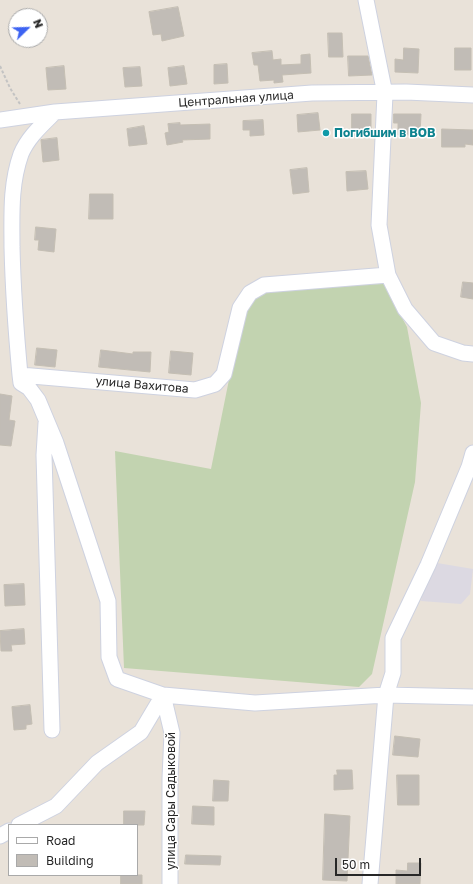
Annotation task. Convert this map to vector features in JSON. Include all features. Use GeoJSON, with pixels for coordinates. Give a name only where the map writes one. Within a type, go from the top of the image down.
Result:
{"type":"FeatureCollection","features":[{"type":"Feature","properties":{"kind":"street"},"geometry":{"type":"LineString","coordinates":[[366,0],[385,94],[379,225],[388,275],[404,309],[434,343],[463,354],[473,354]]}},
{"type":"Feature","properties":{"kind":"street","name":"Центральная улица"},"geometry":{"type":"LineString","coordinates":[[0,120],[55,112],[312,93],[385,94],[406,92],[473,95]]}},
{"type":"Feature","properties":{"kind":"street"},"geometry":{"type":"LineString","coordinates":[[55,112],[30,137],[21,154],[13,182],[13,296],[20,375],[21,383],[29,388],[38,400],[56,443],[108,600],[109,658],[117,679],[163,695],[255,703],[386,695],[473,697]]}},
{"type":"Feature","properties":{"kind":"street"},"geometry":{"type":"LineString","coordinates":[[27,116],[30,137]]}},
{"type":"Feature","properties":{"kind":"street","name":"улица Вахитова"},"geometry":{"type":"LineString","coordinates":[[20,375],[195,390],[216,384],[224,374],[240,308],[250,293],[264,285],[388,275]]}},
{"type":"Feature","properties":{"kind":"street"},"geometry":{"type":"LineString","coordinates":[[46,422],[44,455],[52,730]]}},
{"type":"Feature","properties":{"kind":"street"},"geometry":{"type":"LineString","coordinates":[[370,884],[386,695],[393,673],[393,638],[434,551],[469,467],[473,453]]}},
{"type":"Feature","properties":{"kind":"street"},"geometry":{"type":"LineString","coordinates":[[22,824],[56,806],[98,763],[142,732],[163,695]]}},
{"type":"Feature","properties":{"kind":"street","name":"улица Сары Садыковой"},"geometry":{"type":"LineString","coordinates":[[163,695],[172,733],[170,778],[170,884]]}},
{"type":"Feature","properties":{"kind":"path"},"geometry":{"type":"LineString","coordinates":[[0,66],[10,88],[27,116]]}},
{"type":"Feature","properties":{"kind":"shaded area"},"geometry":{"type":"Polygon","coordinates":[[[431,562],[473,569],[470,594],[461,604],[421,601],[431,562]]]}},
{"type":"Feature","properties":{"kind":"green space"},"geometry":{"type":"Polygon","coordinates":[[[384,284],[407,327],[421,403],[415,482],[372,674],[359,687],[124,668],[115,451],[211,469],[242,315],[246,304],[265,289],[322,285],[384,284]]]}},
{"type":"Feature","properties":{"kind":"building"},"geometry":{"type":"Polygon","coordinates":[[[178,7],[184,36],[162,41],[161,34],[153,35],[149,12],[178,7]]]}},
{"type":"Feature","properties":{"kind":"building"},"geometry":{"type":"Polygon","coordinates":[[[328,33],[342,33],[343,57],[329,57],[328,33]]]}},
{"type":"Feature","properties":{"kind":"building"},"geometry":{"type":"Polygon","coordinates":[[[404,48],[419,49],[418,73],[395,72],[395,59],[403,60],[404,48]]]}},
{"type":"Feature","properties":{"kind":"building"},"geometry":{"type":"Polygon","coordinates":[[[455,48],[471,48],[471,70],[455,70],[455,48]]]}},
{"type":"Feature","properties":{"kind":"building"},"geometry":{"type":"Polygon","coordinates":[[[272,51],[273,60],[281,59],[281,65],[301,64],[301,55],[310,54],[311,73],[282,75],[283,82],[274,83],[274,80],[260,81],[258,65],[254,65],[252,53],[272,51]]]}},
{"type":"Feature","properties":{"kind":"building"},"geometry":{"type":"Polygon","coordinates":[[[348,56],[368,56],[372,75],[349,76],[348,56]]]}},
{"type":"Feature","properties":{"kind":"building"},"geometry":{"type":"Polygon","coordinates":[[[227,64],[228,83],[214,84],[214,65],[227,64]]]}},
{"type":"Feature","properties":{"kind":"building"},"geometry":{"type":"Polygon","coordinates":[[[64,66],[66,89],[48,90],[46,68],[64,66]]]}},
{"type":"Feature","properties":{"kind":"building"},"geometry":{"type":"Polygon","coordinates":[[[184,66],[187,84],[170,86],[168,68],[184,66]]]}},
{"type":"Feature","properties":{"kind":"building"},"geometry":{"type":"Polygon","coordinates":[[[140,67],[142,86],[125,87],[123,68],[140,67]]]}},
{"type":"Feature","properties":{"kind":"building"},"geometry":{"type":"Polygon","coordinates":[[[318,113],[320,130],[298,132],[297,115],[318,113]]]}},
{"type":"Feature","properties":{"kind":"building"},"geometry":{"type":"Polygon","coordinates":[[[352,114],[371,114],[371,136],[352,136],[352,114]]]}},
{"type":"Feature","properties":{"kind":"building"},"geometry":{"type":"Polygon","coordinates":[[[394,114],[421,114],[420,135],[398,135],[398,123],[394,123],[394,114]]]}},
{"type":"Feature","properties":{"kind":"building"},"geometry":{"type":"Polygon","coordinates":[[[263,120],[264,135],[250,136],[250,130],[243,130],[243,121],[263,120]]]}},
{"type":"Feature","properties":{"kind":"building"},"geometry":{"type":"Polygon","coordinates":[[[180,123],[180,125],[210,124],[210,139],[182,140],[183,142],[167,145],[165,133],[169,132],[168,124],[180,123]]]}},
{"type":"Feature","properties":{"kind":"building"},"geometry":{"type":"Polygon","coordinates":[[[144,126],[147,144],[129,146],[127,129],[144,126]]]}},
{"type":"Feature","properties":{"kind":"building"},"geometry":{"type":"Polygon","coordinates":[[[442,129],[473,130],[473,145],[465,144],[465,147],[442,147],[442,129]]]}},
{"type":"Feature","properties":{"kind":"building"},"geometry":{"type":"Polygon","coordinates":[[[57,138],[59,160],[43,162],[41,140],[57,138]]]}},
{"type":"Feature","properties":{"kind":"building"},"geometry":{"type":"Polygon","coordinates":[[[307,168],[309,192],[293,194],[290,170],[307,168]]]}},
{"type":"Feature","properties":{"kind":"building"},"geometry":{"type":"Polygon","coordinates":[[[366,171],[368,189],[347,191],[346,172],[366,171]]]}},
{"type":"Feature","properties":{"kind":"building"},"geometry":{"type":"Polygon","coordinates":[[[90,194],[113,194],[113,219],[89,219],[90,194]]]}},
{"type":"Feature","properties":{"kind":"building"},"geometry":{"type":"Polygon","coordinates":[[[36,227],[56,229],[54,252],[38,250],[39,240],[35,240],[36,227]]]}},
{"type":"Feature","properties":{"kind":"building"},"geometry":{"type":"Polygon","coordinates":[[[463,282],[473,283],[473,299],[461,297],[463,282]]]}},
{"type":"Feature","properties":{"kind":"building"},"geometry":{"type":"Polygon","coordinates":[[[37,348],[57,350],[55,367],[35,365],[37,348]]]}},
{"type":"Feature","properties":{"kind":"building"},"geometry":{"type":"Polygon","coordinates":[[[101,350],[133,354],[133,352],[151,352],[150,372],[99,367],[101,350]]]}},
{"type":"Feature","properties":{"kind":"building"},"geometry":{"type":"Polygon","coordinates":[[[171,351],[193,353],[191,375],[169,373],[171,351]]]}},
{"type":"Feature","properties":{"kind":"building"},"geometry":{"type":"Polygon","coordinates":[[[0,394],[12,396],[9,420],[15,421],[11,446],[0,445],[0,394]]]}},
{"type":"Feature","properties":{"kind":"building"},"geometry":{"type":"Polygon","coordinates":[[[24,584],[25,605],[5,606],[4,585],[24,584]]]}},
{"type":"Feature","properties":{"kind":"building"},"geometry":{"type":"Polygon","coordinates":[[[24,629],[25,644],[11,645],[12,651],[1,651],[0,631],[24,629]]]}},
{"type":"Feature","properties":{"kind":"building"},"geometry":{"type":"Polygon","coordinates":[[[30,705],[32,724],[26,725],[26,729],[14,730],[12,707],[30,705]]]}},
{"type":"Feature","properties":{"kind":"building"},"geometry":{"type":"Polygon","coordinates":[[[395,736],[420,739],[418,757],[393,755],[395,736]]]}},
{"type":"Feature","properties":{"kind":"building"},"geometry":{"type":"Polygon","coordinates":[[[337,770],[352,770],[353,789],[334,790],[334,775],[337,775],[337,770]]]}},
{"type":"Feature","properties":{"kind":"building"},"geometry":{"type":"Polygon","coordinates":[[[397,775],[419,775],[419,805],[398,805],[397,775]]]}},
{"type":"Feature","properties":{"kind":"building"},"geometry":{"type":"Polygon","coordinates":[[[214,780],[229,781],[228,801],[213,801],[214,780]]]}},
{"type":"Feature","properties":{"kind":"building"},"geometry":{"type":"Polygon","coordinates":[[[193,806],[214,807],[214,825],[192,824],[193,806]]]}},
{"type":"Feature","properties":{"kind":"building"},"geometry":{"type":"Polygon","coordinates":[[[124,811],[145,811],[144,825],[124,824],[124,811]]]}},
{"type":"Feature","properties":{"kind":"building"},"geometry":{"type":"Polygon","coordinates":[[[325,814],[350,816],[347,881],[323,880],[325,814]]]}},
{"type":"Feature","properties":{"kind":"building"},"geometry":{"type":"Polygon","coordinates":[[[186,855],[221,856],[220,865],[185,864],[186,855]]]}},
{"type":"Feature","properties":{"kind":"building"},"geometry":{"type":"Polygon","coordinates":[[[408,863],[421,863],[420,884],[396,884],[396,870],[407,871],[408,863]]]}},
{"type":"Feature","properties":{"kind":"building"},"geometry":{"type":"Polygon","coordinates":[[[142,875],[142,884],[121,884],[121,876],[142,875]]]}},
{"type":"Feature","properties":{"kind":"place","name":"Погибшим в ВОВ"},"geometry":{"type":"Point","coordinates":[326,133]}}]}
